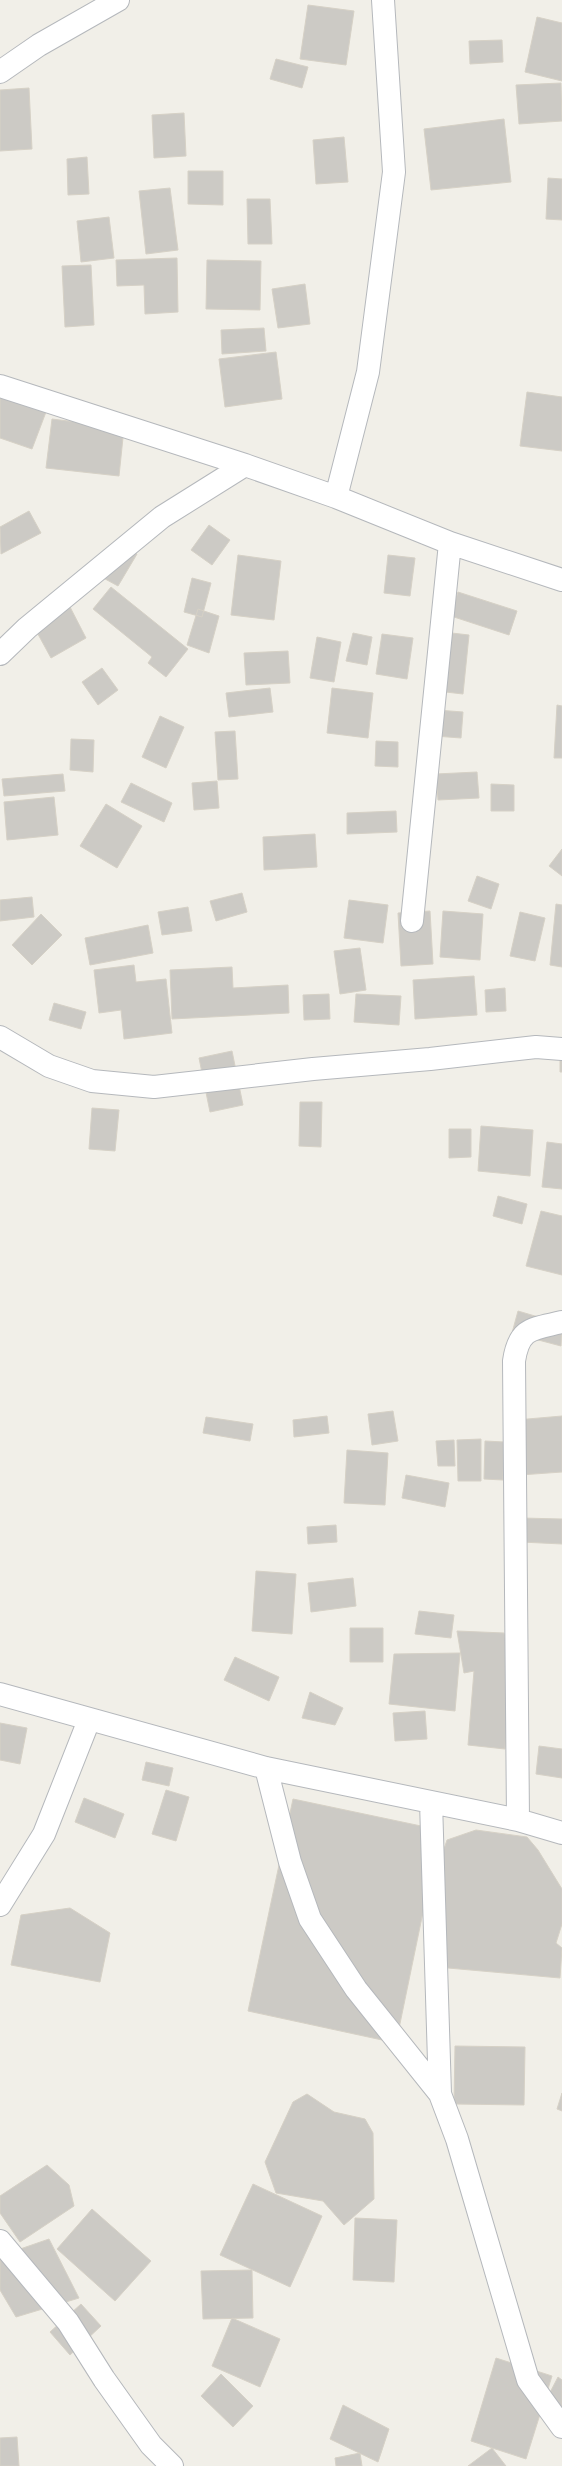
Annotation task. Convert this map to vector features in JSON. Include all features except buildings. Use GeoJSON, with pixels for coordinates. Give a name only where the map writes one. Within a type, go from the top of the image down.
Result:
{"type":"FeatureCollection","features":[{"type":"Feature","properties":{"kind":"street"},"geometry":{"type":"LineString","coordinates":[[0,72],[40,45],[118,0]]}},
{"type":"Feature","properties":{"kind":"street"},"geometry":{"type":"LineString","coordinates":[[336,497],[368,372],[394,172],[383,0]]}},
{"type":"Feature","properties":{"kind":"street"},"geometry":{"type":"LineString","coordinates":[[0,386],[245,465],[336,497],[450,543],[562,580]]}},
{"type":"Feature","properties":{"kind":"street"},"geometry":{"type":"LineString","coordinates":[[0,654],[27,628],[162,517],[245,465]]}},
{"type":"Feature","properties":{"kind":"street"},"geometry":{"type":"LineString","coordinates":[[412,920],[450,543]]}},
{"type":"Feature","properties":{"kind":"street"},"geometry":{"type":"LineString","coordinates":[[0,1037],[49,1066],[92,1081],[154,1088],[313,1069],[430,1059],[536,1047],[562,1049]]}},
{"type":"Feature","properties":{"kind":"street"},"geometry":{"type":"LineString","coordinates":[[518,1820],[514,1361],[517,1344],[523,1335],[530,1330],[562,1322]]}},
{"type":"Feature","properties":{"kind":"street"},"geometry":{"type":"LineString","coordinates":[[0,1694],[266,1768],[518,1820],[562,1833]]}},
{"type":"Feature","properties":{"kind":"street"},"geometry":{"type":"LineString","coordinates":[[0,1905],[44,1834],[89,1720]]}},
{"type":"Feature","properties":{"kind":"street"},"geometry":{"type":"LineString","coordinates":[[266,1768],[290,1862],[310,1919],[356,1989],[440,2094]]}},
{"type":"Feature","properties":{"kind":"street"},"geometry":{"type":"LineString","coordinates":[[431,1802],[440,2094],[456,2139],[528,2380],[562,2427]]}},
{"type":"Feature","properties":{"kind":"street"},"geometry":{"type":"LineString","coordinates":[[0,2241],[68,2322],[104,2379],[138,2427],[152,2445],[172,2466]]}}]}
